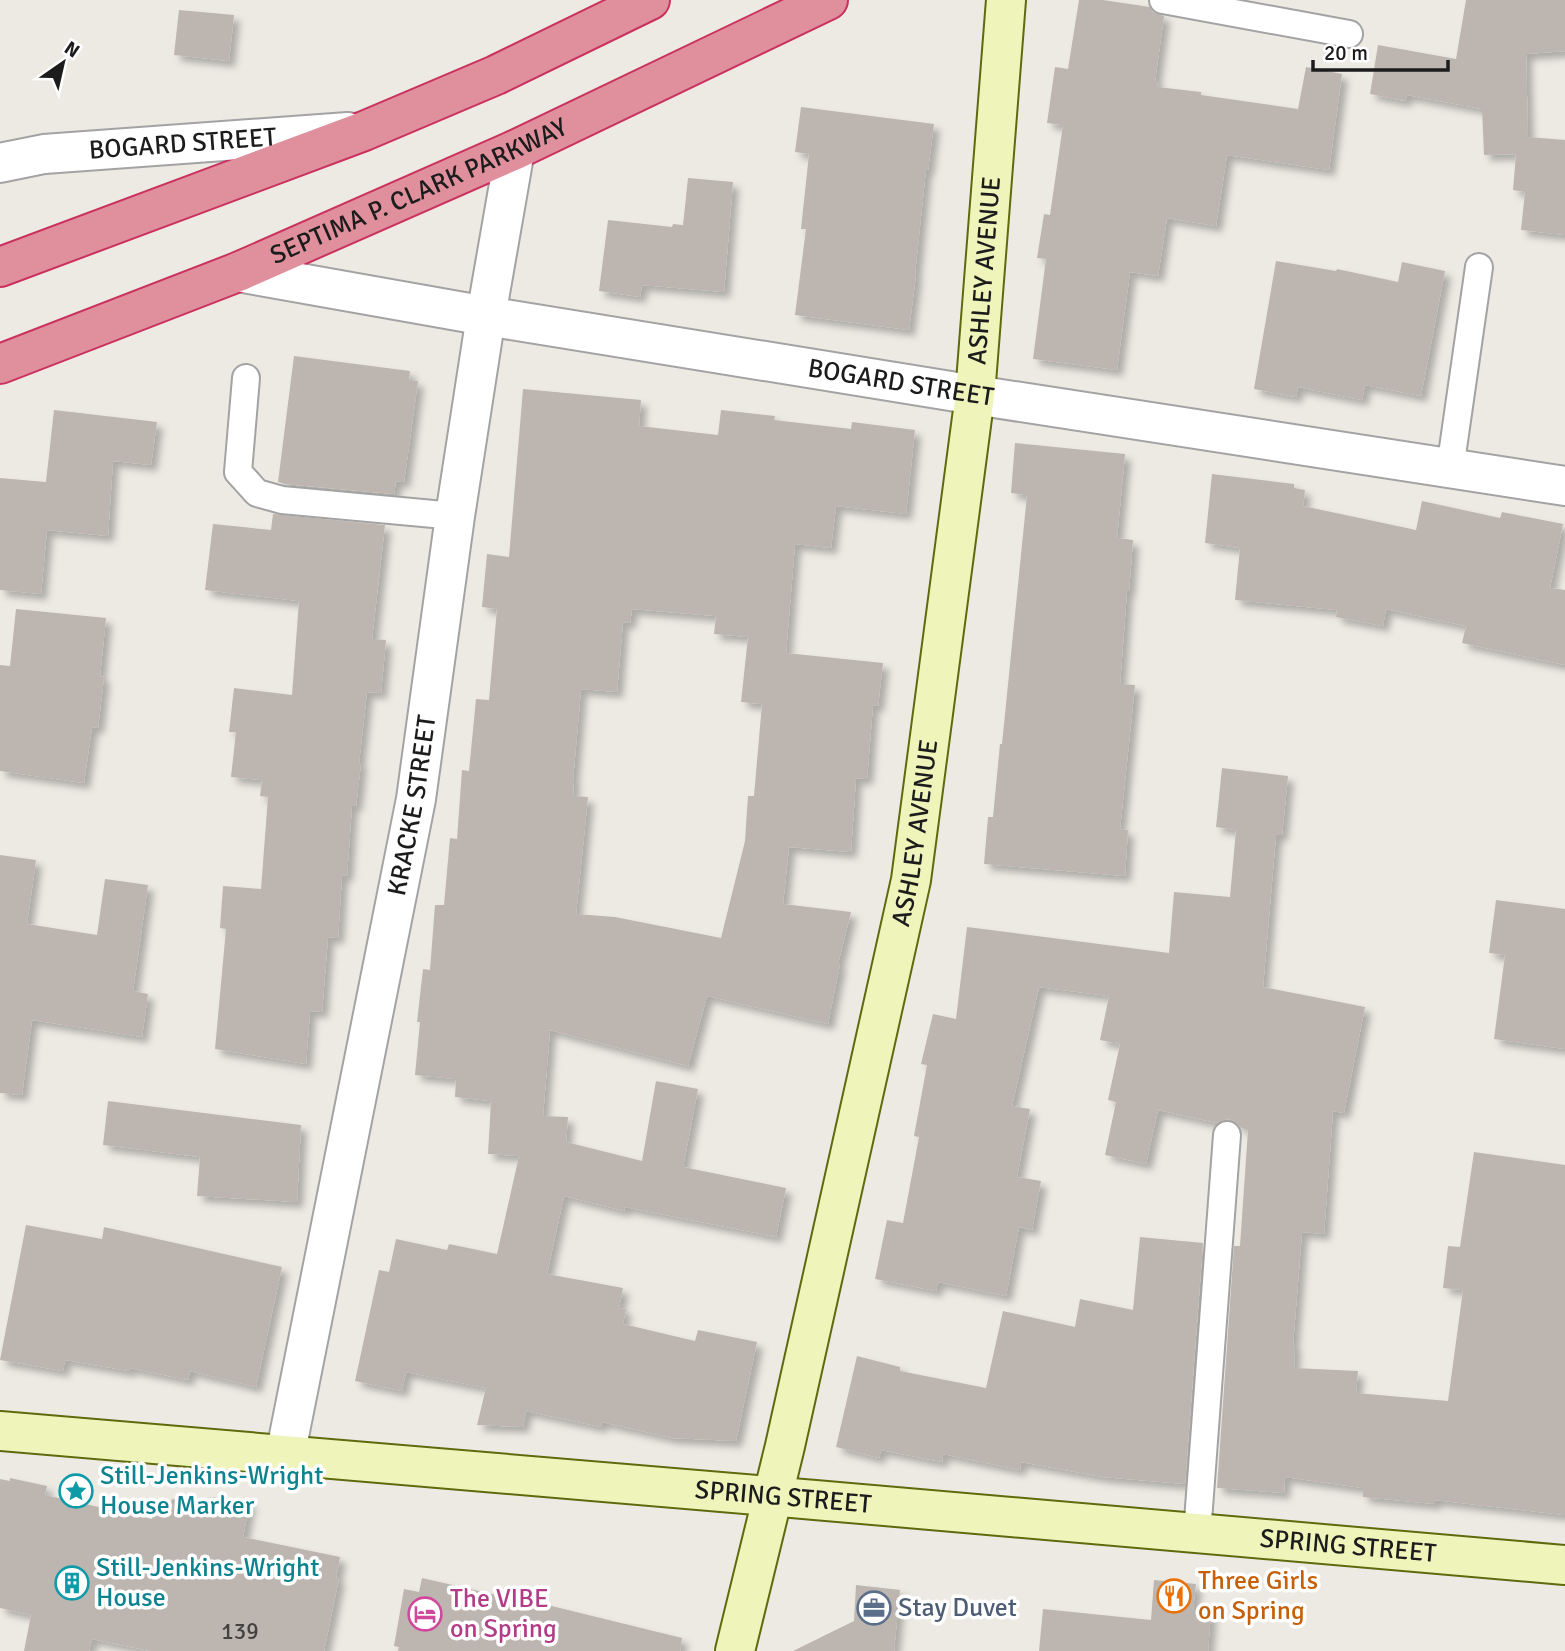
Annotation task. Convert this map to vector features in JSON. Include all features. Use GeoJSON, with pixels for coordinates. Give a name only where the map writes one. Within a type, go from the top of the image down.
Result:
{"type":"FeatureCollection","features":[{"type":"Feature","properties":{"kind":"highway"},"geometry":{"type":"LineString","coordinates":[[0,267],[364,131],[496,75],[650,0]]}},
{"type":"Feature","properties":{"kind":"highway","name":"SEPTIMA P. CLARK PARKWAY"},"geometry":{"type":"LineString","coordinates":[[0,364],[238,272],[515,150],[828,0]]}},
{"type":"Feature","properties":{"kind":"street","name":"ASHLEY AVENUE"},"geometry":{"type":"LineString","coordinates":[[735,1651],[785,1446],[911,880],[975,395],[1006,0]]}},
{"type":"Feature","properties":{"kind":"street","name":"BOGARD STREET"},"geometry":{"type":"LineString","coordinates":[[0,163],[44,154],[364,131]]}},
{"type":"Feature","properties":{"kind":"street","name":"KRACKE STREET"},"geometry":{"type":"LineString","coordinates":[[285,1456],[416,799],[455,516],[515,150]]}},
{"type":"Feature","properties":{"kind":"street","name":"BOGARD STREET"},"geometry":{"type":"LineString","coordinates":[[238,272],[486,316],[975,395],[1565,486]]}},
{"type":"Feature","properties":{"kind":"street","name":"SPRING STREET"},"geometry":{"type":"LineString","coordinates":[[0,1431],[1565,1565]]}},
{"type":"Feature","properties":{"kind":"lane"},"geometry":{"type":"LineString","coordinates":[[1163,0],[1349,34]]}},
{"type":"Feature","properties":{"kind":"lane"},"geometry":{"type":"LineString","coordinates":[[1450,470],[1479,267]]}},
{"type":"Feature","properties":{"kind":"lane"},"geometry":{"type":"LineString","coordinates":[[246,378],[238,472],[257,493],[282,500],[455,516]]}},
{"type":"Feature","properties":{"kind":"lane"},"geometry":{"type":"LineString","coordinates":[[1197,1534],[1227,1135]]}},
{"type":"Feature","properties":{"kind":"building"},"geometry":{"type":"Polygon","coordinates":[[[1079,0],[1103,0],[1150,7],[1153,12],[1164,16],[1155,81],[1158,81],[1157,87],[1298,109],[1306,67],[1342,74],[1329,170],[1227,155],[1216,226],[1167,218],[1158,276],[1130,272],[1117,370],[1033,359],[1046,259],[1037,258],[1044,214],[1050,215],[1063,125],[1047,123],[1055,67],[1068,69],[1079,0]]]}},
{"type":"Feature","properties":{"kind":"building"},"geometry":{"type":"Polygon","coordinates":[[[1466,0],[1565,0],[1565,51],[1526,54],[1528,137],[1565,140],[1565,235],[1521,230],[1525,192],[1513,190],[1516,154],[1484,155],[1482,109],[1407,95],[1405,101],[1370,94],[1378,45],[1456,59],[1466,0]]]}},
{"type":"Feature","properties":{"kind":"building"},"geometry":{"type":"Polygon","coordinates":[[[179,10],[234,15],[229,61],[174,55],[179,10]]]}},
{"type":"Feature","properties":{"kind":"building"},"geometry":{"type":"Polygon","coordinates":[[[801,107],[934,124],[928,170],[926,169],[909,330],[795,315],[806,229],[801,229],[809,154],[795,152],[801,107]]]}},
{"type":"Feature","properties":{"kind":"building"},"geometry":{"type":"Polygon","coordinates":[[[688,178],[733,182],[724,292],[642,285],[640,297],[599,291],[608,220],[672,227],[673,224],[683,225],[688,178]]]}},
{"type":"Feature","properties":{"kind":"building"},"geometry":{"type":"Polygon","coordinates":[[[1276,261],[1336,271],[1337,269],[1398,282],[1402,262],[1445,271],[1421,396],[1365,385],[1362,400],[1298,387],[1296,397],[1254,389],[1276,261]]]}},
{"type":"Feature","properties":{"kind":"building"},"geometry":{"type":"Polygon","coordinates":[[[294,356],[410,371],[409,380],[418,381],[404,482],[396,481],[394,494],[278,482],[294,356]]]}},
{"type":"Feature","properties":{"kind":"building"},"geometry":{"type":"Polygon","coordinates":[[[523,389],[641,400],[639,426],[718,435],[721,410],[775,416],[774,420],[851,429],[852,422],[915,430],[906,514],[836,506],[831,548],[795,544],[786,653],[883,663],[878,706],[873,705],[867,779],[856,778],[851,852],[789,847],[783,904],[851,912],[838,964],[828,1024],[707,996],[688,1066],[550,1030],[543,1116],[568,1117],[566,1142],[642,1161],[656,1081],[698,1089],[683,1167],[786,1188],[776,1237],[625,1207],[624,1211],[564,1196],[547,1274],[623,1288],[619,1308],[626,1309],[623,1324],[695,1341],[698,1330],[757,1342],[736,1441],[672,1438],[602,1422],[601,1427],[526,1411],[523,1427],[477,1425],[486,1388],[406,1372],[402,1391],[355,1381],[379,1270],[389,1272],[396,1239],[447,1250],[449,1244],[497,1254],[519,1156],[488,1154],[491,1101],[455,1097],[456,1079],[415,1075],[423,969],[430,970],[435,905],[444,905],[450,838],[457,839],[462,770],[469,771],[476,699],[489,700],[497,609],[482,607],[487,554],[509,557],[523,389]],[[632,609],[630,623],[623,622],[617,692],[581,689],[573,796],[588,797],[576,914],[615,917],[721,938],[745,841],[748,796],[754,796],[762,704],[741,702],[748,637],[714,634],[716,616],[632,609]]]}},
{"type":"Feature","properties":{"kind":"building"},"geometry":{"type":"Polygon","coordinates":[[[54,410],[157,422],[151,465],[113,461],[108,536],[47,530],[41,594],[0,590],[0,478],[46,482],[54,410]]]}},
{"type":"Feature","properties":{"kind":"building"},"geometry":{"type":"Polygon","coordinates":[[[1015,443],[1125,454],[1117,538],[1133,540],[1120,684],[1135,685],[1120,829],[1128,830],[1125,876],[984,864],[988,817],[993,817],[1002,744],[1027,495],[1011,493],[1015,443]]]}},
{"type":"Feature","properties":{"kind":"building"},"geometry":{"type":"Polygon","coordinates":[[[1212,474],[1294,484],[1294,488],[1305,490],[1303,506],[1416,530],[1422,501],[1500,518],[1502,512],[1563,524],[1550,588],[1565,590],[1565,665],[1462,643],[1466,626],[1386,609],[1383,626],[1336,617],[1337,610],[1235,600],[1240,548],[1205,543],[1212,474]]]}},
{"type":"Feature","properties":{"kind":"building"},"geometry":{"type":"Polygon","coordinates":[[[273,514],[385,525],[372,639],[386,640],[381,693],[367,692],[356,806],[352,805],[347,876],[342,875],[338,938],[328,937],[322,1012],[310,1011],[306,1064],[215,1049],[226,929],[220,928],[223,886],[261,889],[268,797],[260,796],[262,780],[231,777],[236,732],[229,732],[234,688],[292,695],[299,601],[205,590],[213,524],[271,530],[273,514]]]}},
{"type":"Feature","properties":{"kind":"building"},"geometry":{"type":"Polygon","coordinates":[[[16,609],[106,618],[100,676],[104,677],[98,728],[92,727],[84,783],[0,771],[0,665],[10,666],[16,609]]]}},
{"type":"Feature","properties":{"kind":"building"},"geometry":{"type":"Polygon","coordinates":[[[1222,768],[1288,776],[1282,835],[1276,835],[1263,987],[1365,1007],[1344,1113],[1333,1111],[1324,1234],[1302,1232],[1293,1345],[1294,1368],[1358,1371],[1356,1393],[1448,1401],[1463,1290],[1443,1288],[1448,1246],[1460,1247],[1474,1152],[1565,1165],[1565,1515],[1435,1500],[1435,1504],[1363,1497],[1363,1488],[1285,1477],[1284,1493],[1217,1488],[1234,1246],[1240,1246],[1248,1130],[1229,1119],[1217,1123],[1158,1110],[1146,1164],[1105,1155],[1116,1102],[1108,1100],[1120,1044],[1100,1040],[1109,996],[1039,987],[1012,1106],[1030,1109],[1017,1177],[1041,1181],[1032,1230],[1019,1227],[1006,1296],[938,1282],[936,1291],[875,1279],[887,1220],[903,1223],[919,1137],[914,1136],[927,1065],[921,1064],[933,1014],[956,1019],[967,927],[1169,953],[1174,892],[1230,897],[1236,830],[1216,827],[1222,768]]]}},
{"type":"Feature","properties":{"kind":"building"},"geometry":{"type":"Polygon","coordinates":[[[0,855],[36,860],[27,924],[97,935],[105,879],[148,885],[133,991],[148,994],[142,1037],[32,1020],[22,1095],[0,1093],[0,855]]]}},
{"type":"Feature","properties":{"kind":"building"},"geometry":{"type":"Polygon","coordinates":[[[1496,900],[1565,909],[1565,1049],[1494,1039],[1505,955],[1489,953],[1496,900]]]}},
{"type":"Feature","properties":{"kind":"building"},"geometry":{"type":"Polygon","coordinates":[[[108,1101],[301,1125],[297,1202],[197,1196],[200,1157],[103,1145],[108,1101]]]}},
{"type":"Feature","properties":{"kind":"building"},"geometry":{"type":"Polygon","coordinates":[[[26,1225],[102,1239],[104,1227],[282,1267],[256,1387],[190,1371],[188,1380],[130,1368],[129,1371],[65,1360],[63,1371],[0,1360],[26,1225]]]}},
{"type":"Feature","properties":{"kind":"building"},"geometry":{"type":"Polygon","coordinates":[[[1140,1237],[1203,1243],[1185,1484],[1103,1477],[1021,1462],[1020,1470],[943,1454],[942,1462],[881,1450],[879,1458],[836,1447],[857,1356],[900,1367],[900,1371],[986,1388],[1003,1311],[1075,1327],[1080,1299],[1133,1310],[1140,1237]]]}},
{"type":"Feature","properties":{"kind":"building"},"geometry":{"type":"Polygon","coordinates":[[[10,1478],[47,1486],[45,1495],[152,1519],[157,1499],[208,1506],[210,1497],[250,1501],[243,1537],[340,1557],[336,1578],[339,1578],[324,1651],[150,1651],[92,1639],[89,1651],[24,1651],[31,1615],[0,1608],[0,1479],[10,1481],[10,1478]]]}},
{"type":"Feature","properties":{"kind":"building"},"geometry":{"type":"Polygon","coordinates":[[[422,1578],[510,1598],[511,1596],[682,1638],[680,1651],[398,1651],[399,1647],[394,1646],[404,1589],[419,1592],[422,1578]]]}},
{"type":"Feature","properties":{"kind":"building"},"geometry":{"type":"Polygon","coordinates":[[[1154,1580],[1196,1584],[1193,1610],[1211,1611],[1208,1651],[1039,1651],[1043,1609],[1151,1620],[1154,1580]]]}},
{"type":"Feature","properties":{"kind":"building"},"geometry":{"type":"Polygon","coordinates":[[[856,1585],[900,1590],[894,1651],[793,1651],[854,1621],[856,1585]]]}},
{"type":"Feature","properties":{"kind":"place","name":"Still-Jenkins-Wright House Marker"},"geometry":{"type":"Point","coordinates":[76,1491]}},
{"type":"Feature","properties":{"kind":"place","name":"Still-Jenkins-Wright House"},"geometry":{"type":"Point","coordinates":[72,1583]}},
{"type":"Feature","properties":{"kind":"place","name":"Three Girls on Spring"},"geometry":{"type":"Point","coordinates":[1174,1596]}},
{"type":"Feature","properties":{"kind":"place","name":"Stay Duvet"},"geometry":{"type":"Point","coordinates":[874,1608]}},
{"type":"Feature","properties":{"kind":"place","name":"The VIBE on Spring"},"geometry":{"type":"Point","coordinates":[425,1614]}}]}
